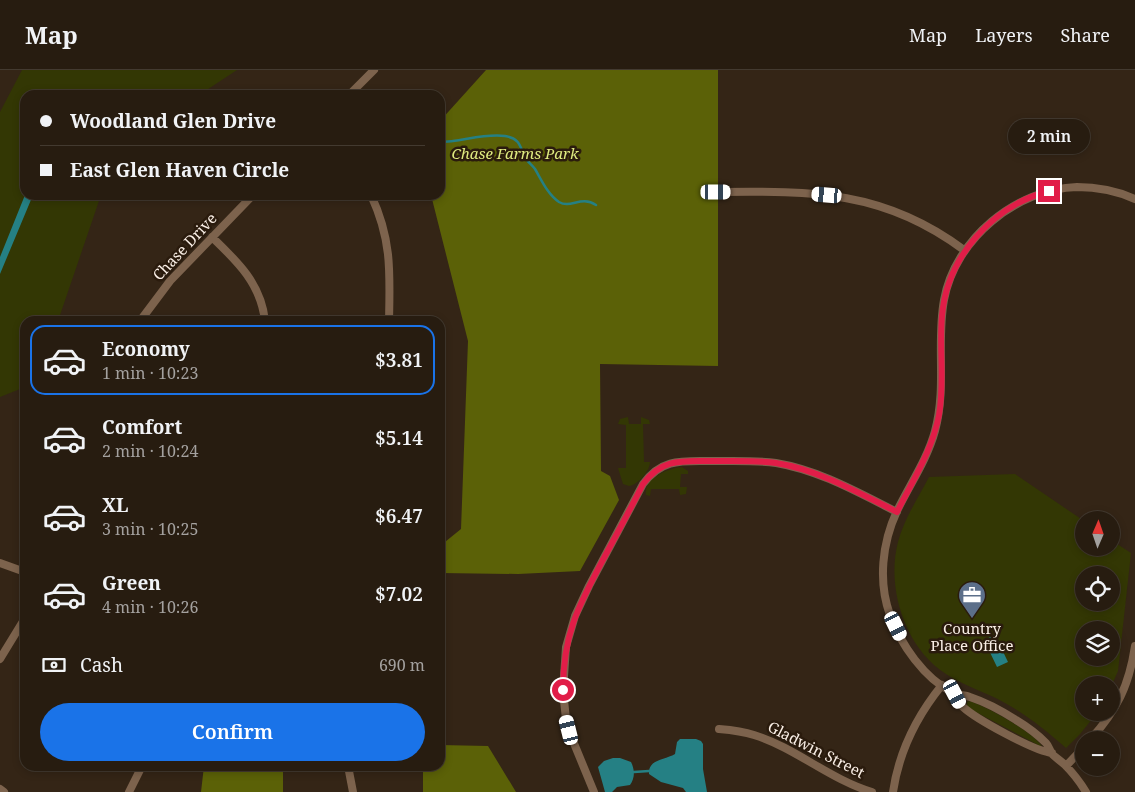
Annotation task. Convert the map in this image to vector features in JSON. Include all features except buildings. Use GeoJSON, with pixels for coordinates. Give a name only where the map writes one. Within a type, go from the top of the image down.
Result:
{"type":"FeatureCollection","features":[{"type":"Feature","properties":{"kind":"street"},"geometry":{"type":"LineString","coordinates":[[354,90],[374,70]]}},
{"type":"Feature","properties":{"kind":"street"},"geometry":{"type":"LineString","coordinates":[[1086,792],[1042,739],[1015,719],[969,697],[955,694],[942,686],[924,670],[900,636],[888,608],[884,582],[885,552],[888,536],[897,512],[927,455],[938,422],[942,392],[941,328],[944,299],[949,281],[964,250],[998,216],[1025,200],[1042,193],[1067,188],[1086,188],[1106,190],[1135,198]]}},
{"type":"Feature","properties":{"kind":"street"},"geometry":{"type":"LineString","coordinates":[[716,192],[807,193],[840,196],[866,202],[896,212],[928,227],[964,250]]}},
{"type":"Feature","properties":{"kind":"street","name":"Chase Drive"},"geometry":{"type":"LineString","coordinates":[[144,316],[170,281],[248,200]]}},
{"type":"Feature","properties":{"kind":"street"},"geometry":{"type":"LineString","coordinates":[[373,200],[380,216],[388,246],[390,263],[389,316]]}},
{"type":"Feature","properties":{"kind":"street"},"geometry":{"type":"LineString","coordinates":[[212,236],[252,279],[261,300],[264,316]]}},
{"type":"Feature","properties":{"kind":"street"},"geometry":{"type":"LineString","coordinates":[[594,792],[572,741],[564,707],[566,647],[575,616],[589,586],[648,478],[658,468],[674,462],[716,461],[777,464],[803,470],[832,481],[897,512]]}},
{"type":"Feature","properties":{"kind":"street"},"geometry":{"type":"LineString","coordinates":[[0,563],[20,570]]}},
{"type":"Feature","properties":{"kind":"street"},"geometry":{"type":"LineString","coordinates":[[0,659],[20,626]]}},
{"type":"Feature","properties":{"kind":"street"},"geometry":{"type":"LineString","coordinates":[[1098,731],[1114,712],[1123,693],[1129,677],[1135,646]]}},
{"type":"Feature","properties":{"kind":"street"},"geometry":{"type":"LineString","coordinates":[[893,792],[897,770],[913,726],[942,686]]}},
{"type":"Feature","properties":{"kind":"street"},"geometry":{"type":"LineString","coordinates":[[955,694],[961,706],[985,721],[1037,750],[1052,753]]}},
{"type":"Feature","properties":{"kind":"street","name":"Gladwin Street"},"geometry":{"type":"LineString","coordinates":[[719,729],[735,730],[761,737],[845,782],[872,792]]}},
{"type":"Feature","properties":{"kind":"street"},"geometry":{"type":"LineString","coordinates":[[1066,766],[1075,756]]}},
{"type":"Feature","properties":{"kind":"street"},"geometry":{"type":"LineString","coordinates":[[129,792],[140,771]]}},
{"type":"Feature","properties":{"kind":"street"},"geometry":{"type":"LineString","coordinates":[[349,771],[352,792]]}},
{"type":"Feature","properties":{"kind":"street"},"geometry":{"type":"LineString","coordinates":[[0,789],[4,792]]}},
{"type":"Feature","properties":{"kind":"green space"},"geometry":{"type":"Polygon","coordinates":[[[22,70],[237,70],[207,90],[20,90],[20,200],[99,200],[60,316],[20,316],[20,389],[0,397],[0,112],[22,70]]]}},
{"type":"Feature","properties":{"kind":"green space","name":"Chase Farms Park"},"geometry":{"type":"Polygon","coordinates":[[[486,70],[718,70],[718,366],[600,364],[601,471],[610,476],[619,500],[580,571],[518,574],[445,573],[445,542],[461,529],[468,341],[432,200],[445,200],[445,115],[486,70]]]}},
{"type":"Feature","properties":{"kind":"green space"},"geometry":{"type":"Polygon","coordinates":[[[628,417],[629,424],[641,424],[641,417],[649,420],[650,424],[643,424],[644,462],[650,462],[649,466],[640,480],[629,486],[623,484],[618,468],[626,468],[626,425],[618,424],[620,419],[628,417]]]}},
{"type":"Feature","properties":{"kind":"green space"},"geometry":{"type":"Polygon","coordinates":[[[682,467],[688,471],[688,474],[681,474],[680,487],[687,487],[686,494],[680,495],[679,489],[651,489],[650,496],[646,495],[646,489],[649,484],[658,475],[670,469],[682,467]]]}},
{"type":"Feature","properties":{"kind":"green space"},"geometry":{"type":"Polygon","coordinates":[[[1015,474],[1075,515],[1075,556],[1120,556],[1120,546],[1131,553],[1120,653],[1120,621],[1075,621],[1075,666],[1119,666],[1116,676],[1075,676],[1075,721],[1091,721],[1082,731],[1075,731],[1075,739],[1066,748],[1052,735],[1013,708],[946,674],[932,663],[920,649],[902,615],[897,597],[895,578],[898,542],[912,509],[929,477],[1015,474]]]}},
{"type":"Feature","properties":{"kind":"green space"},"geometry":{"type":"Polygon","coordinates":[[[969,701],[1021,728],[1038,741],[1042,747],[974,711],[967,706],[969,701]]]}},
{"type":"Feature","properties":{"kind":"green space"},"geometry":{"type":"Polygon","coordinates":[[[445,745],[488,746],[516,792],[423,792],[423,771],[445,771],[445,745]]]}},
{"type":"Feature","properties":{"kind":"green space"},"geometry":{"type":"Polygon","coordinates":[[[203,771],[283,771],[283,792],[201,792],[203,771]]]}},
{"type":"Feature","properties":{"kind":"water"},"geometry":{"type":"Polygon","coordinates":[[[23,200],[31,200],[0,274],[0,257],[23,200]]]}},
{"type":"Feature","properties":{"kind":"water"},"geometry":{"type":"Polygon","coordinates":[[[995,635],[1008,662],[997,667],[984,640],[995,635]]]}},
{"type":"Feature","properties":{"kind":"water"},"geometry":{"type":"Polygon","coordinates":[[[680,739],[696,739],[703,744],[703,769],[707,792],[686,792],[683,788],[661,782],[649,774],[651,765],[675,754],[677,742],[680,739]]]}},
{"type":"Feature","properties":{"kind":"water"},"geometry":{"type":"Polygon","coordinates":[[[620,758],[631,762],[634,777],[630,785],[617,787],[612,792],[605,792],[598,767],[604,761],[620,758]]]}},
{"type":"Feature","properties":{"kind":"waterway"},"geometry":{"type":"LineString","coordinates":[[445,142],[497,135],[511,137],[518,142],[524,156],[555,199],[563,204],[586,201],[596,205]]}},
{"type":"Feature","properties":{"kind":"waterway"},"geometry":{"type":"LineString","coordinates":[[634,772],[649,771]]}},
{"type":"Feature","properties":{"kind":"place","name":"Country Place Office"},"geometry":{"type":"Point","coordinates":[972,619]}},
{"type":"Feature","properties":{"kind":"route"},"geometry":{"type":"LineString","coordinates":[[563,690],[565,656],[575,616],[643,484],[658,468],[681,461],[741,461],[777,464],[823,477],[897,512],[927,455],[938,422],[942,392],[942,308],[949,281],[964,250],[985,227],[998,216],[1025,200],[1049,191]]}}]}
